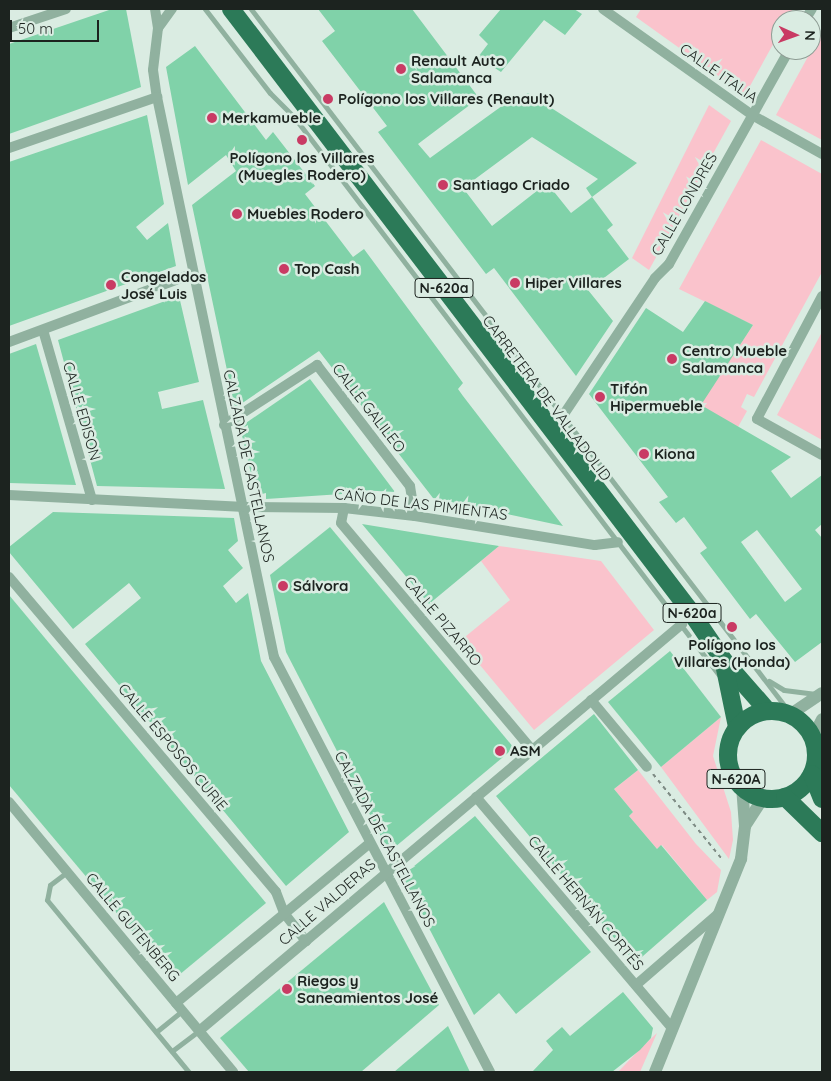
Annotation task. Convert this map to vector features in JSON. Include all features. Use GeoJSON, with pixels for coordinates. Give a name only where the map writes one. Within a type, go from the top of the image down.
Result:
{"type":"FeatureCollection","features":[{"type":"Feature","properties":{"kind":"highway","name":"CARRETERA DE VALLADOLID"},"geometry":{"type":"LineString","coordinates":[[231,9],[688,608],[724,661],[767,710]]}},
{"type":"Feature","properties":{"kind":"highway","name":"CARRETERA DE VALLADOLID"},"geometry":{"type":"LineString","coordinates":[[724,661],[737,727]]}},
{"type":"Feature","properties":{"kind":"highway"},"geometry":{"type":"LineString","coordinates":[[737,727],[754,714],[767,710],[790,714],[816,742],[816,758],[812,774],[822,799]]}},
{"type":"Feature","properties":{"kind":"highway","name":"N-620A"},"geometry":{"type":"LineString","coordinates":[[737,727],[728,751],[729,764],[742,786],[763,798],[785,798],[803,788],[812,774]]}},
{"type":"Feature","properties":{"kind":"highway","name":"N-620A"},"geometry":{"type":"LineString","coordinates":[[785,798],[822,833]]}},
{"type":"Feature","properties":{"kind":"street"},"geometry":{"type":"LineString","coordinates":[[9,28],[66,9]]}},
{"type":"Feature","properties":{"kind":"street","name":"CALZADA DE CASTELLANOS"},"geometry":{"type":"LineString","coordinates":[[156,9],[158,28],[152,70],[192,274],[224,425],[245,507],[267,631],[274,656],[490,1072]]}},
{"type":"Feature","properties":{"kind":"street","name":"CALZADA DE CASTELLANOS"},"geometry":{"type":"LineString","coordinates":[[158,28],[172,9]]}},
{"type":"Feature","properties":{"kind":"street","name":"CALLE ITALIA"},"geometry":{"type":"LineString","coordinates":[[603,9],[618,13],[752,116],[822,154]]}},
{"type":"Feature","properties":{"kind":"street","name":"CALLE LONDRES"},"geometry":{"type":"LineString","coordinates":[[562,417],[655,278],[669,264],[783,60]]}},
{"type":"Feature","properties":{"kind":"street"},"geometry":{"type":"LineString","coordinates":[[9,148],[157,97]]}},
{"type":"Feature","properties":{"kind":"street"},"geometry":{"type":"LineString","coordinates":[[9,342],[192,274]]}},
{"type":"Feature","properties":{"kind":"street"},"geometry":{"type":"LineString","coordinates":[[822,296],[757,419],[822,455]]}},
{"type":"Feature","properties":{"kind":"street","name":"CALLE EDISON"},"geometry":{"type":"LineString","coordinates":[[43,330],[92,500]]}},
{"type":"Feature","properties":{"kind":"street","name":"CALLE GALILEO"},"geometry":{"type":"LineString","coordinates":[[224,425],[317,365],[410,486],[415,516]]}},
{"type":"Feature","properties":{"kind":"street","name":"CAÑO DE LAS PIMIENTAS"},"geometry":{"type":"LineString","coordinates":[[9,495],[245,507],[344,508],[415,516],[595,545],[618,542]]}},
{"type":"Feature","properties":{"kind":"street","name":"CALLE PIZARRO"},"geometry":{"type":"LineString","coordinates":[[344,508],[341,523],[532,750]]}},
{"type":"Feature","properties":{"kind":"street","name":"CALLE ESPOSOS CURIE"},"geometry":{"type":"LineString","coordinates":[[9,577],[276,892],[284,913],[306,941]]}},
{"type":"Feature","properties":{"kind":"street","name":"CALLE VALDERAS"},"geometry":{"type":"LineString","coordinates":[[199,1031],[385,872],[682,624]]}},
{"type":"Feature","properties":{"kind":"street"},"geometry":{"type":"LineString","coordinates":[[790,714],[821,694]]}},
{"type":"Feature","properties":{"kind":"street"},"geometry":{"type":"LineString","coordinates":[[591,700],[647,766]]}},
{"type":"Feature","properties":{"kind":"street"},"geometry":{"type":"LineString","coordinates":[[816,742],[822,719]]}},
{"type":"Feature","properties":{"kind":"street"},"geometry":{"type":"LineString","coordinates":[[655,1072],[741,860],[745,826],[742,786]]}},
{"type":"Feature","properties":{"kind":"street","name":"CALLE HERNÁN CORTÉS"},"geometry":{"type":"LineString","coordinates":[[476,797],[673,1028]]}},
{"type":"Feature","properties":{"kind":"street"},"geometry":{"type":"LineString","coordinates":[[745,826],[763,798]]}},
{"type":"Feature","properties":{"kind":"street","name":"CALLE GUTENBERG"},"geometry":{"type":"LineString","coordinates":[[9,802],[233,1072]]}},
{"type":"Feature","properties":{"kind":"street","name":"CALLE VALDERAS"},"geometry":{"type":"LineString","coordinates":[[179,1007],[284,913],[370,844]]}},
{"type":"Feature","properties":{"kind":"street"},"geometry":{"type":"LineString","coordinates":[[636,985],[721,912]]}},
{"type":"Feature","properties":{"kind":"lane","name":"CARRETERA DE VALLADOLID"},"geometry":{"type":"LineString","coordinates":[[205,9],[270,93],[291,112],[682,624],[731,694]]}},
{"type":"Feature","properties":{"kind":"lane","name":"CARRETERA DE VALLADOLID"},"geometry":{"type":"LineString","coordinates":[[251,9],[562,417],[767,680],[790,714]]}},
{"type":"Feature","properties":{"kind":"lane"},"geometry":{"type":"LineString","coordinates":[[767,680],[784,690],[821,694]]}},
{"type":"Feature","properties":{"kind":"lane"},"geometry":{"type":"LineString","coordinates":[[67,872],[50,885],[47,900],[189,1072]]}},
{"type":"Feature","properties":{"kind":"lane"},"geometry":{"type":"LineString","coordinates":[[156,1032],[179,1007]]}},
{"type":"Feature","properties":{"kind":"lane"},"geometry":{"type":"LineString","coordinates":[[172,1052],[199,1031]]}},
{"type":"Feature","properties":{"kind":"path"},"geometry":{"type":"LineString","coordinates":[[647,766],[721,858]]}},
{"type":"Feature","properties":{"kind":"shaded area"},"geometry":{"type":"Polygon","coordinates":[[[641,9],[793,9],[771,10],[771,48],[745,95],[636,17],[641,9]]]}},
{"type":"Feature","properties":{"kind":"shaded area"},"geometry":{"type":"Polygon","coordinates":[[[822,31],[822,140],[776,115],[806,60],[821,60],[822,31]]]}},
{"type":"Feature","properties":{"kind":"shaded area"},"geometry":{"type":"Polygon","coordinates":[[[709,105],[731,121],[649,270],[632,258],[709,105]]]}},
{"type":"Feature","properties":{"kind":"shaded area"},"geometry":{"type":"Polygon","coordinates":[[[761,140],[822,174],[822,272],[754,397],[747,394],[741,407],[747,411],[738,427],[700,405],[753,325],[679,289],[761,140]]]}},
{"type":"Feature","properties":{"kind":"shaded area"},"geometry":{"type":"Polygon","coordinates":[[[822,332],[822,440],[777,415],[822,332]]]}},
{"type":"Feature","properties":{"kind":"shaded area"},"geometry":{"type":"Polygon","coordinates":[[[499,546],[601,561],[654,630],[534,730],[460,641],[510,600],[481,561],[499,546]]]}},
{"type":"Feature","properties":{"kind":"shaded area"},"geometry":{"type":"Polygon","coordinates":[[[721,717],[713,756],[731,812],[733,840],[729,859],[661,767],[721,717]]]}},
{"type":"Feature","properties":{"kind":"shaded area"},"geometry":{"type":"Polygon","coordinates":[[[638,770],[696,844],[721,870],[717,892],[707,900],[662,845],[657,849],[629,816],[633,812],[614,789],[638,770]]]}},
{"type":"Feature","properties":{"kind":"shaded area"},"geometry":{"type":"Polygon","coordinates":[[[657,1033],[640,1072],[618,1072],[639,1050],[657,1033]]]}},
{"type":"Feature","properties":{"kind":"building"},"geometry":{"type":"Polygon","coordinates":[[[112,9],[126,9],[141,87],[9,134],[9,44],[112,9]]]}},
{"type":"Feature","properties":{"kind":"building"},"geometry":{"type":"Polygon","coordinates":[[[318,9],[412,9],[479,98],[418,144],[430,158],[506,103],[508,106],[528,93],[637,163],[592,197],[613,225],[607,230],[629,259],[588,290],[613,321],[576,376],[494,268],[486,274],[378,132],[387,126],[322,41],[335,31],[318,9]],[[532,137],[463,188],[492,226],[547,183],[571,213],[592,197],[586,188],[598,179],[532,137]]]}},
{"type":"Feature","properties":{"kind":"building"},"geometry":{"type":"Polygon","coordinates":[[[501,9],[574,9],[582,14],[565,35],[544,20],[501,72],[478,57],[488,44],[479,35],[501,9]]]}},
{"type":"Feature","properties":{"kind":"building"},"geometry":{"type":"Polygon","coordinates":[[[195,46],[266,140],[273,132],[315,186],[305,194],[353,257],[364,249],[463,383],[458,389],[463,396],[563,526],[433,498],[319,351],[235,408],[192,205],[236,171],[226,155],[188,185],[166,67],[195,46]]]}},
{"type":"Feature","properties":{"kind":"building"},"geometry":{"type":"Polygon","coordinates":[[[147,115],[164,204],[136,227],[147,240],[168,223],[176,266],[9,326],[9,162],[147,115]]]}},
{"type":"Feature","properties":{"kind":"building"},"geometry":{"type":"Polygon","coordinates":[[[179,296],[199,382],[158,392],[162,409],[203,400],[225,489],[97,486],[58,340],[179,296]]]}},
{"type":"Feature","properties":{"kind":"building"},"geometry":{"type":"Polygon","coordinates":[[[705,301],[753,325],[701,405],[791,457],[771,471],[791,498],[822,475],[822,524],[815,530],[822,538],[822,642],[795,662],[756,614],[750,619],[700,553],[707,548],[684,517],[676,523],[659,502],[668,497],[589,394],[646,308],[683,332],[705,301]],[[757,530],[741,542],[785,602],[802,589],[757,530]]]}},
{"type":"Feature","properties":{"kind":"building"},"geometry":{"type":"Polygon","coordinates":[[[36,344],[76,485],[9,483],[9,354],[36,344]]]}},
{"type":"Feature","properties":{"kind":"building"},"geometry":{"type":"Polygon","coordinates":[[[310,379],[395,492],[342,489],[342,494],[266,499],[266,493],[262,494],[252,478],[240,427],[310,379]]]}},
{"type":"Feature","properties":{"kind":"building"},"geometry":{"type":"Polygon","coordinates":[[[53,512],[234,518],[238,541],[228,550],[243,568],[223,586],[236,603],[248,593],[261,661],[349,832],[286,886],[85,644],[141,598],[129,583],[73,629],[9,552],[9,547],[53,512]]]}},
{"type":"Feature","properties":{"kind":"building"},"geometry":{"type":"Polygon","coordinates":[[[362,524],[441,537],[499,546],[429,604],[362,524]]]}},
{"type":"Feature","properties":{"kind":"building"},"geometry":{"type":"Polygon","coordinates":[[[330,527],[514,748],[389,852],[286,652],[270,575],[330,527]]]}},
{"type":"Feature","properties":{"kind":"building"},"geometry":{"type":"Polygon","coordinates":[[[9,595],[266,903],[173,980],[9,785],[9,595]]]}},
{"type":"Feature","properties":{"kind":"building"},"geometry":{"type":"Polygon","coordinates":[[[670,651],[721,717],[661,767],[608,702],[670,651]]]}},
{"type":"Feature","properties":{"kind":"building"},"geometry":{"type":"Polygon","coordinates":[[[594,714],[638,770],[614,789],[633,812],[629,816],[657,849],[661,845],[707,900],[635,963],[496,796],[594,714]]]}},
{"type":"Feature","properties":{"kind":"building"},"geometry":{"type":"Polygon","coordinates":[[[475,816],[591,952],[516,1014],[499,993],[474,1015],[402,876],[475,816]]]}},
{"type":"Feature","properties":{"kind":"building"},"geometry":{"type":"Polygon","coordinates":[[[384,902],[439,1005],[361,1072],[249,1072],[220,1038],[384,902]]]}},
{"type":"Feature","properties":{"kind":"building"},"geometry":{"type":"Polygon","coordinates":[[[623,992],[653,1028],[651,1038],[640,1050],[612,1072],[532,1072],[553,1050],[546,1041],[562,1027],[570,1036],[623,992]]]}},
{"type":"Feature","properties":{"kind":"building"},"geometry":{"type":"Polygon","coordinates":[[[448,1026],[470,1072],[394,1072],[448,1026]]]}},
{"type":"Feature","properties":{"kind":"place","name":"Renault Auto Salamanca"},"geometry":{"type":"Point","coordinates":[401,69]}},
{"type":"Feature","properties":{"kind":"place","name":"Polígono los Villares (Renault)"},"geometry":{"type":"Point","coordinates":[328,99]}},
{"type":"Feature","properties":{"kind":"place","name":"Merkamueble"},"geometry":{"type":"Point","coordinates":[212,118]}},
{"type":"Feature","properties":{"kind":"place","name":"Polígono los Villares (Muegles Rodero)"},"geometry":{"type":"Point","coordinates":[302,140]}},
{"type":"Feature","properties":{"kind":"place","name":"Santiago Criado"},"geometry":{"type":"Point","coordinates":[443,185]}},
{"type":"Feature","properties":{"kind":"place","name":"Muebles Rodero"},"geometry":{"type":"Point","coordinates":[237,214]}},
{"type":"Feature","properties":{"kind":"place","name":"Top Cash"},"geometry":{"type":"Point","coordinates":[284,269]}},
{"type":"Feature","properties":{"kind":"place","name":"Hiper Villares"},"geometry":{"type":"Point","coordinates":[515,283]}},
{"type":"Feature","properties":{"kind":"place","name":"Congelados José Luis"},"geometry":{"type":"Point","coordinates":[111,285]}},
{"type":"Feature","properties":{"kind":"place","name":"Centro Mueble Salamanca"},"geometry":{"type":"Point","coordinates":[672,359]}},
{"type":"Feature","properties":{"kind":"place","name":"Tifón Hipermueble"},"geometry":{"type":"Point","coordinates":[600,397]}},
{"type":"Feature","properties":{"kind":"place","name":"Kiona"},"geometry":{"type":"Point","coordinates":[644,454]}},
{"type":"Feature","properties":{"kind":"place","name":"Sálvora"},"geometry":{"type":"Point","coordinates":[283,586]}},
{"type":"Feature","properties":{"kind":"place","name":"Polígono los Villares (Honda)"},"geometry":{"type":"Point","coordinates":[732,627]}},
{"type":"Feature","properties":{"kind":"place","name":"ASM"},"geometry":{"type":"Point","coordinates":[500,751]}},
{"type":"Feature","properties":{"kind":"place","name":"Riegos y Saneamientos José"},"geometry":{"type":"Point","coordinates":[287,989]}}]}
